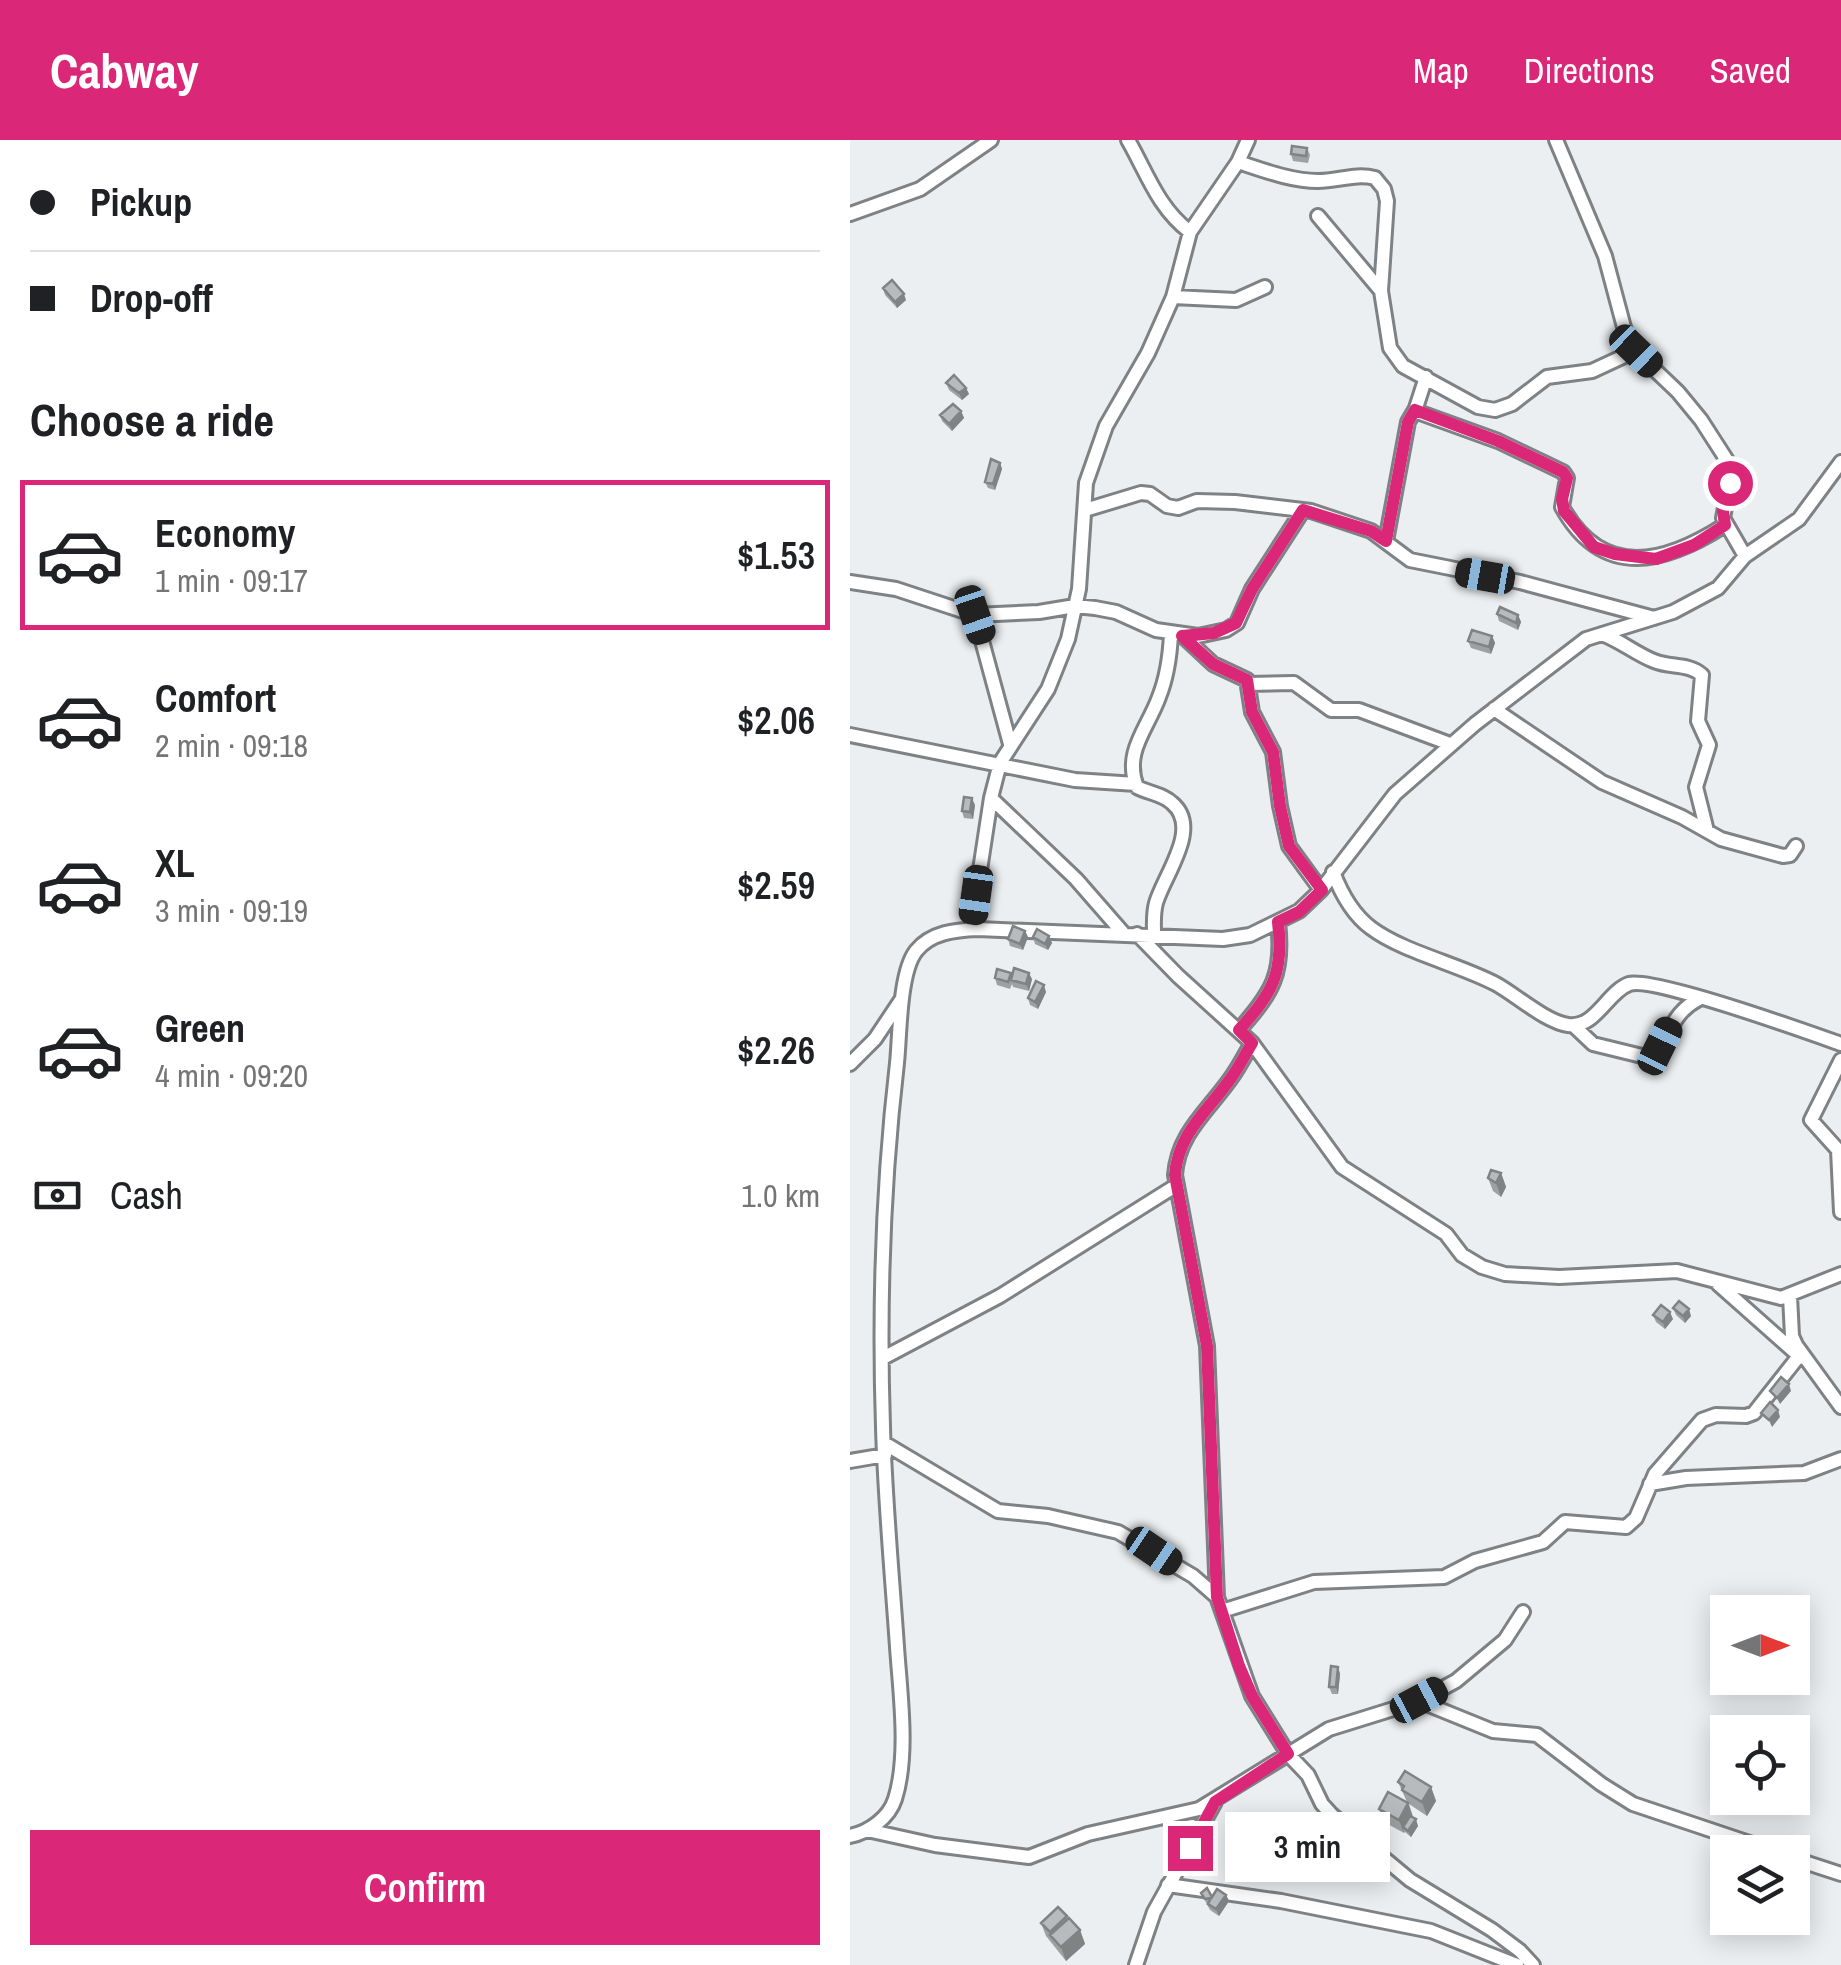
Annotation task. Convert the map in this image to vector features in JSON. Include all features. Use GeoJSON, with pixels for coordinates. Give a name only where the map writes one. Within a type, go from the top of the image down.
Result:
{"type":"FeatureCollection","features":[{"type":"Feature","properties":{"kind":"street"},"geometry":{"type":"LineString","coordinates":[[850,214],[920,189],[991,140]]}},
{"type":"Feature","properties":{"kind":"street"},"geometry":{"type":"LineString","coordinates":[[1128,140],[1158,199],[1174,220],[1190,232]]}},
{"type":"Feature","properties":{"kind":"street"},"geometry":{"type":"LineString","coordinates":[[971,929],[1000,763],[1048,689],[1068,639],[1084,547],[1086,482],[1106,426],[1148,353],[1173,297],[1190,232],[1238,162],[1248,140]]}},
{"type":"Feature","properties":{"kind":"street"},"geometry":{"type":"LineString","coordinates":[[1556,140],[1592,222],[1614,284],[1625,332],[1636,351],[1678,392],[1723,451],[1732,476],[1723,511],[1725,525],[1745,556]]}},
{"type":"Feature","properties":{"kind":"street"},"geometry":{"type":"LineString","coordinates":[[1238,162],[1300,180],[1375,178],[1384,189],[1386,202],[1381,291],[1390,348],[1402,366],[1478,407],[1495,410],[1512,404],[1547,377],[1592,371],[1636,351]]}},
{"type":"Feature","properties":{"kind":"street"},"geometry":{"type":"LineString","coordinates":[[1318,216],[1381,291]]}},
{"type":"Feature","properties":{"kind":"street"},"geometry":{"type":"LineString","coordinates":[[1173,297],[1236,300],[1265,287]]}},
{"type":"Feature","properties":{"kind":"street"},"geometry":{"type":"LineString","coordinates":[[1386,541],[1408,422],[1426,378]]}},
{"type":"Feature","properties":{"kind":"street"},"geometry":{"type":"LineString","coordinates":[[1415,410],[1498,441],[1563,472],[1567,478],[1562,507],[1594,547],[1656,559],[1694,545],[1725,525]]}},
{"type":"Feature","properties":{"kind":"street"},"geometry":{"type":"LineString","coordinates":[[850,1836],[884,1816],[895,1800],[900,1760],[901,1687],[884,1449],[883,1358],[888,1133],[904,995],[910,962],[917,949],[939,935],[971,929],[1223,939],[1250,935],[1299,912],[1322,890],[1395,794],[1450,744],[1571,650],[1600,633],[1674,612],[1718,588],[1745,556],[1799,519],[1841,462]]}},
{"type":"Feature","properties":{"kind":"street"},"geometry":{"type":"LineString","coordinates":[[1084,510],[1141,494],[1150,494],[1178,508],[1193,502],[1220,502],[1303,510],[1371,531],[1410,560],[1520,582],[1654,618]]}},
{"type":"Feature","properties":{"kind":"street"},"geometry":{"type":"LineString","coordinates":[[1177,635],[1214,633],[1236,623],[1252,589],[1303,510]]}},
{"type":"Feature","properties":{"kind":"street"},"geometry":{"type":"LineString","coordinates":[[850,582],[896,589],[975,615],[1075,606],[1116,612],[1177,635],[1213,664],[1242,674],[1248,684],[1252,712],[1273,752],[1289,846],[1322,890]]}},
{"type":"Feature","properties":{"kind":"street"},"geometry":{"type":"LineString","coordinates":[[975,615],[1010,744]]}},
{"type":"Feature","properties":{"kind":"street"},"geometry":{"type":"LineString","coordinates":[[1600,633],[1628,644],[1656,662],[1689,667],[1702,675],[1698,721],[1709,745],[1696,787],[1707,830]]}},
{"type":"Feature","properties":{"kind":"street"},"geometry":{"type":"LineString","coordinates":[[1154,934],[1155,906],[1184,824],[1178,807],[1136,784],[1134,752],[1161,692],[1177,635]]}},
{"type":"Feature","properties":{"kind":"street"},"geometry":{"type":"LineString","coordinates":[[1248,684],[1294,683],[1331,710],[1360,710],[1450,744]]}},
{"type":"Feature","properties":{"kind":"street"},"geometry":{"type":"LineString","coordinates":[[1494,709],[1602,782],[1722,839],[1783,856],[1796,846]]}},
{"type":"Feature","properties":{"kind":"street"},"geometry":{"type":"LineString","coordinates":[[850,735],[1075,780],[1136,784]]}},
{"type":"Feature","properties":{"kind":"street"},"geometry":{"type":"LineString","coordinates":[[991,798],[1130,934],[1252,1043],[1342,1167],[1446,1234],[1462,1256],[1505,1274],[1559,1278],[1677,1271],[1768,1297],[1790,1296],[1841,1274]]}},
{"type":"Feature","properties":{"kind":"street"},"geometry":{"type":"LineString","coordinates":[[1333,872],[1343,896],[1367,925],[1389,940],[1472,972],[1559,1022],[1574,1026],[1593,1044],[1646,1057],[1660,1046],[1679,1011],[1700,998]]}},
{"type":"Feature","properties":{"kind":"street"},"geometry":{"type":"LineString","coordinates":[[1239,1030],[1258,1009],[1280,968],[1278,922]]}},
{"type":"Feature","properties":{"kind":"street"},"geometry":{"type":"LineString","coordinates":[[1574,1026],[1585,1022],[1622,988],[1633,983],[1700,998],[1841,1044]]}},
{"type":"Feature","properties":{"kind":"street"},"geometry":{"type":"LineString","coordinates":[[850,1064],[875,1038],[904,995]]}},
{"type":"Feature","properties":{"kind":"street"},"geometry":{"type":"LineString","coordinates":[[1252,1043],[1178,1152],[1177,1185],[1207,1346],[1217,1597],[1252,1696],[1288,1754],[1308,1775],[1322,1804],[1410,1880],[1520,1951],[1533,1965]]}},
{"type":"Feature","properties":{"kind":"street"},"geometry":{"type":"LineString","coordinates":[[1841,1060],[1811,1120],[1838,1150],[1841,1212]]}},
{"type":"Feature","properties":{"kind":"street"},"geometry":{"type":"LineString","coordinates":[[883,1358],[1000,1296],[1177,1185]]}},
{"type":"Feature","properties":{"kind":"street"},"geometry":{"type":"LineString","coordinates":[[1714,1280],[1801,1357],[1841,1407]]}},
{"type":"Feature","properties":{"kind":"street"},"geometry":{"type":"LineString","coordinates":[[1790,1296],[1792,1336],[1801,1357]]}},
{"type":"Feature","properties":{"kind":"street"},"geometry":{"type":"LineString","coordinates":[[1222,1612],[1314,1582],[1444,1577],[1475,1561],[1543,1542],[1565,1522],[1626,1527],[1636,1518],[1666,1459],[1706,1418],[1754,1412],[1801,1357]]}},
{"type":"Feature","properties":{"kind":"street"},"geometry":{"type":"LineString","coordinates":[[850,1461],[884,1449],[998,1511],[1048,1516],[1118,1532],[1180,1568],[1217,1597]]}},
{"type":"Feature","properties":{"kind":"street"},"geometry":{"type":"LineString","coordinates":[[1650,1484],[1686,1478],[1804,1473],[1841,1459]]}},
{"type":"Feature","properties":{"kind":"street"},"geometry":{"type":"LineString","coordinates":[[866,1830],[951,1848],[1029,1858],[1088,1834],[1199,1809],[1329,1729],[1419,1700],[1456,1681],[1505,1640],[1523,1612]]}},
{"type":"Feature","properties":{"kind":"street"},"geometry":{"type":"LineString","coordinates":[[1419,1700],[1493,1730],[1537,1735],[1634,1804],[1726,1835]]}},
{"type":"Feature","properties":{"kind":"street"},"geometry":{"type":"LineString","coordinates":[[1136,1965],[1168,1885],[1215,1802]]}},
{"type":"Feature","properties":{"kind":"street"},"geometry":{"type":"LineString","coordinates":[[1810,1864],[1841,1874]]}},
{"type":"Feature","properties":{"kind":"street"},"geometry":{"type":"LineString","coordinates":[[1168,1885],[1280,1900],[1431,1931],[1517,1965]]}},
{"type":"Feature","properties":{"kind":"building"},"geometry":{"type":"Polygon","coordinates":[[[1292,146],[1307,148],[1306,156],[1291,154],[1292,146]]]}},
{"type":"Feature","properties":{"kind":"building"},"geometry":{"type":"Polygon","coordinates":[[[892,280],[904,294],[895,302],[883,288],[892,280]]]}},
{"type":"Feature","properties":{"kind":"building"},"geometry":{"type":"Polygon","coordinates":[[[954,375],[966,388],[959,393],[946,383],[954,375]]]}},
{"type":"Feature","properties":{"kind":"building"},"geometry":{"type":"Polygon","coordinates":[[[953,404],[961,411],[949,424],[940,415],[953,404]]]}},
{"type":"Feature","properties":{"kind":"building"},"geometry":{"type":"Polygon","coordinates":[[[991,459],[1000,463],[993,484],[985,482],[991,459]]]}},
{"type":"Feature","properties":{"kind":"building"},"geometry":{"type":"Polygon","coordinates":[[[1500,607],[1518,615],[1516,623],[1497,614],[1500,607]]]}},
{"type":"Feature","properties":{"kind":"building"},"geometry":{"type":"Polygon","coordinates":[[[1472,630],[1492,636],[1489,647],[1468,641],[1472,630]]]}},
{"type":"Feature","properties":{"kind":"building"},"geometry":{"type":"Polygon","coordinates":[[[964,797],[972,798],[970,812],[962,811],[964,797]]]}},
{"type":"Feature","properties":{"kind":"building"},"geometry":{"type":"Polygon","coordinates":[[[1013,926],[1025,931],[1020,944],[1008,939],[1013,926]]]}},
{"type":"Feature","properties":{"kind":"building"},"geometry":{"type":"Polygon","coordinates":[[[1037,929],[1049,936],[1045,944],[1033,937],[1037,929]]]}},
{"type":"Feature","properties":{"kind":"building"},"geometry":{"type":"Polygon","coordinates":[[[1014,968],[1029,973],[1026,984],[1011,980],[1014,968]]]}},
{"type":"Feature","properties":{"kind":"building"},"geometry":{"type":"Polygon","coordinates":[[[997,969],[1011,973],[1008,982],[995,978],[997,969]]]}},
{"type":"Feature","properties":{"kind":"building"},"geometry":{"type":"Polygon","coordinates":[[[1036,981],[1044,985],[1035,1002],[1028,998],[1036,981]]]}},
{"type":"Feature","properties":{"kind":"building"},"geometry":{"type":"Polygon","coordinates":[[[1491,1170],[1501,1173],[1496,1183],[1488,1178],[1491,1170]]]}},
{"type":"Feature","properties":{"kind":"building"},"geometry":{"type":"Polygon","coordinates":[[[1679,1301],[1689,1309],[1683,1316],[1673,1308],[1679,1301]]]}},
{"type":"Feature","properties":{"kind":"building"},"geometry":{"type":"Polygon","coordinates":[[[1661,1305],[1670,1312],[1663,1322],[1653,1315],[1661,1305]]]}},
{"type":"Feature","properties":{"kind":"building"},"geometry":{"type":"Polygon","coordinates":[[[1781,1377],[1789,1384],[1777,1398],[1770,1391],[1781,1377]]]}},
{"type":"Feature","properties":{"kind":"building"},"geometry":{"type":"Polygon","coordinates":[[[1770,1402],[1778,1410],[1769,1420],[1761,1413],[1770,1402]]]}},
{"type":"Feature","properties":{"kind":"building"},"geometry":{"type":"Polygon","coordinates":[[[1331,1666],[1338,1667],[1336,1687],[1329,1687],[1331,1666]]]}},
{"type":"Feature","properties":{"kind":"building"},"geometry":{"type":"Polygon","coordinates":[[[1405,1771],[1431,1787],[1422,1802],[1402,1790],[1404,1786],[1398,1782],[1405,1771]]]}},
{"type":"Feature","properties":{"kind":"building"},"geometry":{"type":"Polygon","coordinates":[[[1388,1792],[1408,1803],[1399,1820],[1379,1809],[1388,1792]]]}},
{"type":"Feature","properties":{"kind":"building"},"geometry":{"type":"Polygon","coordinates":[[[1259,1816],[1266,1818],[1263,1828],[1256,1826],[1259,1816]]]}},
{"type":"Feature","properties":{"kind":"building"},"geometry":{"type":"Polygon","coordinates":[[[1410,1816],[1416,1819],[1408,1831],[1403,1827],[1410,1816]]]}},
{"type":"Feature","properties":{"kind":"building"},"geometry":{"type":"Polygon","coordinates":[[[1238,1820],[1255,1825],[1253,1833],[1236,1829],[1238,1820]]]}},
{"type":"Feature","properties":{"kind":"building"},"geometry":{"type":"Polygon","coordinates":[[[1207,1888],[1212,1897],[1217,1889],[1226,1895],[1216,1909],[1208,1904],[1211,1898],[1205,1899],[1201,1893],[1207,1888]]]}},
{"type":"Feature","properties":{"kind":"building"},"geometry":{"type":"Polygon","coordinates":[[[1058,1907],[1067,1916],[1050,1932],[1041,1923],[1058,1907]]]}},
{"type":"Feature","properties":{"kind":"building"},"geometry":{"type":"Polygon","coordinates":[[[1069,1918],[1080,1930],[1061,1947],[1050,1935],[1069,1918]]]}},
{"type":"Feature","properties":{"kind":"route"},"geometry":{"type":"LineString","coordinates":[[1190,1848],[1215,1802],[1288,1754],[1252,1696],[1217,1597],[1207,1346],[1175,1175],[1176,1161],[1194,1124],[1230,1080],[1252,1043],[1239,1030],[1258,1009],[1280,968],[1278,922],[1299,912],[1322,890],[1289,846],[1273,752],[1252,712],[1247,680],[1242,674],[1213,664],[1182,636],[1214,633],[1236,623],[1252,589],[1303,510],[1371,531],[1386,541],[1408,422],[1415,410],[1498,441],[1563,472],[1567,478],[1562,499],[1564,511],[1594,547],[1615,554],[1656,559],[1694,545],[1725,525],[1724,502],[1730,483]]}}]}
